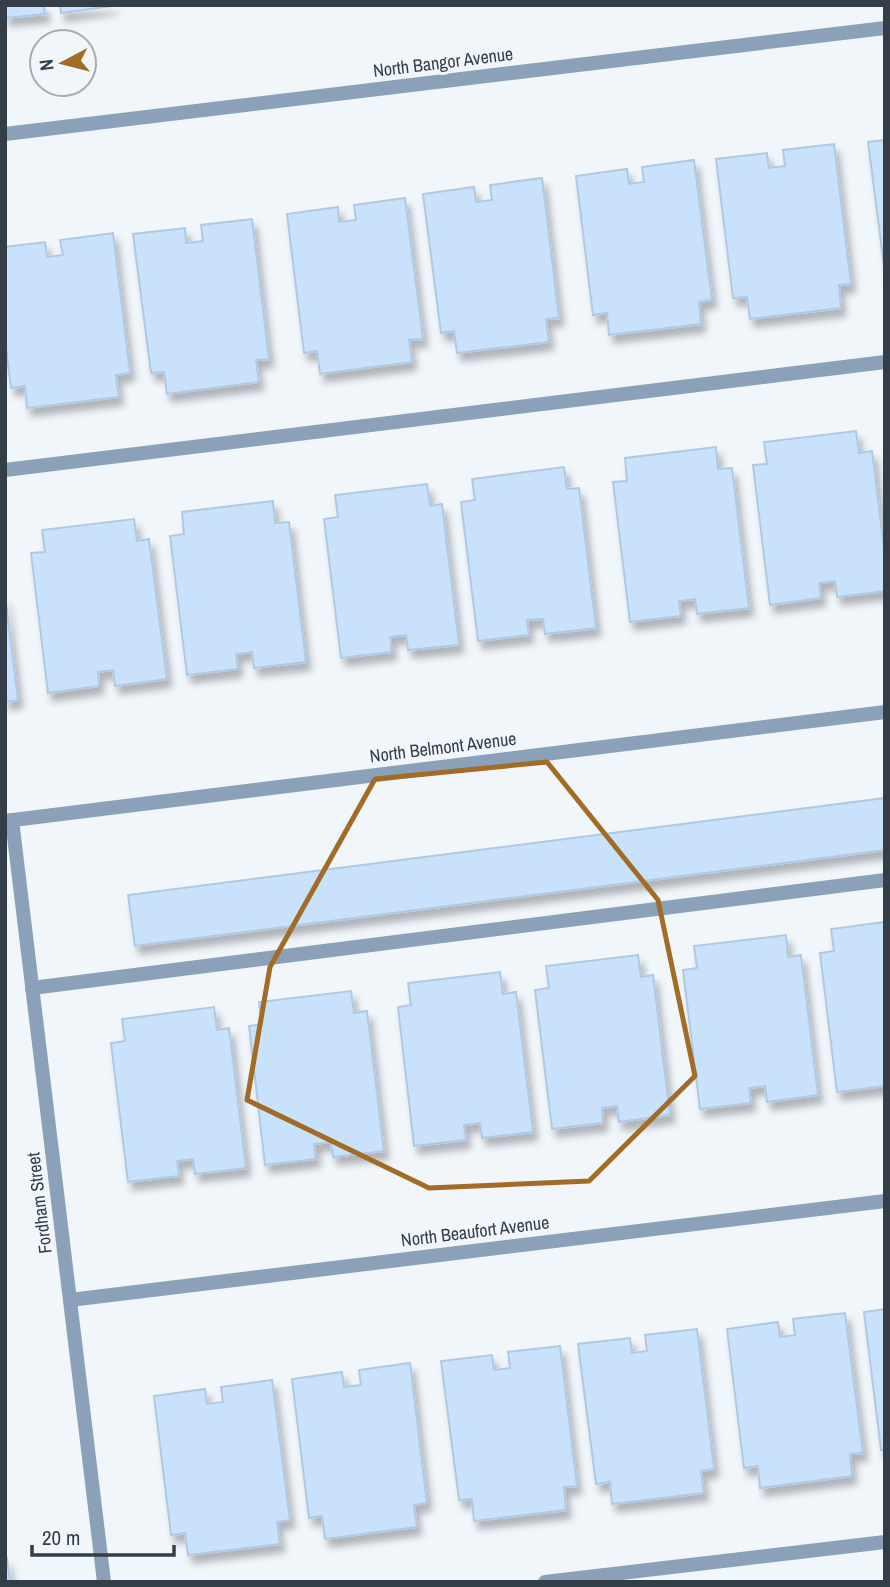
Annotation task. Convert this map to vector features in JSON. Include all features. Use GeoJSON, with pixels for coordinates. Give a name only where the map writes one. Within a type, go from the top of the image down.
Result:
{"type":"FeatureCollection","features":[{"type":"Feature","properties":{"kind":"street","name":"North Bangor Avenue"},"geometry":{"type":"LineString","coordinates":[[5,134],[885,28]]}},
{"type":"Feature","properties":{"kind":"street"},"geometry":{"type":"LineString","coordinates":[[5,470],[885,362]]}},
{"type":"Feature","properties":{"kind":"street","name":"North Belmont Avenue"},"geometry":{"type":"LineString","coordinates":[[8,820],[885,712]]}},
{"type":"Feature","properties":{"kind":"street","name":"Fordham Street"},"geometry":{"type":"LineString","coordinates":[[8,820],[32,988],[104,1582]]}},
{"type":"Feature","properties":{"kind":"street"},"geometry":{"type":"LineString","coordinates":[[32,988],[885,880]]}},
{"type":"Feature","properties":{"kind":"street","name":"North Beaufort Avenue"},"geometry":{"type":"LineString","coordinates":[[70,1300],[885,1200]]}},
{"type":"Feature","properties":{"kind":"street"},"geometry":{"type":"LineString","coordinates":[[545,1582],[885,1542]]}},
{"type":"Feature","properties":{"kind":"highlighted area"},"geometry":{"type":"Polygon","coordinates":[[[547,762],[658,900],[695,1076],[589,1181],[429,1188],[247,1100],[270,967],[375,779],[547,762]]]}},
{"type":"Feature","properties":{"kind":"building"},"geometry":{"type":"Polygon","coordinates":[[[5,5],[44,5],[45,14],[5,18],[5,5]]]}},
{"type":"Feature","properties":{"kind":"building"},"geometry":{"type":"Polygon","coordinates":[[[60,5],[113,5],[113,6],[61,13],[60,5]]]}},
{"type":"Feature","properties":{"kind":"building"},"geometry":{"type":"Polygon","coordinates":[[[885,140],[885,274],[868,142],[885,140]]]}},
{"type":"Feature","properties":{"kind":"building"},"geometry":{"type":"Polygon","coordinates":[[[834,144],[851,284],[839,285],[841,308],[750,319],[747,297],[733,298],[716,159],[767,153],[769,168],[785,166],[783,150],[834,144]]]}},
{"type":"Feature","properties":{"kind":"building"},"geometry":{"type":"Polygon","coordinates":[[[694,160],[712,300],[699,302],[701,324],[609,335],[607,313],[593,315],[576,176],[627,169],[629,184],[644,182],[642,167],[694,160]]]}},
{"type":"Feature","properties":{"kind":"building"},"geometry":{"type":"Polygon","coordinates":[[[542,178],[559,318],[546,319],[549,342],[457,353],[454,331],[441,333],[423,194],[474,187],[476,202],[492,200],[490,185],[542,178]]]}},
{"type":"Feature","properties":{"kind":"building"},"geometry":{"type":"Polygon","coordinates":[[[405,198],[423,339],[409,340],[412,362],[320,374],[317,351],[304,353],[287,214],[338,207],[339,222],[356,220],[354,205],[405,198]]]}},
{"type":"Feature","properties":{"kind":"building"},"geometry":{"type":"Polygon","coordinates":[[[252,219],[269,359],[256,360],[259,382],[167,394],[164,372],[151,373],[133,234],[185,228],[186,243],[203,241],[201,225],[252,219]]]}},
{"type":"Feature","properties":{"kind":"building"},"geometry":{"type":"Polygon","coordinates":[[[113,233],[130,373],[116,375],[119,397],[27,408],[25,386],[11,388],[5,340],[5,247],[45,242],[47,257],[63,255],[60,240],[113,233]]]}},
{"type":"Feature","properties":{"kind":"building"},"geometry":{"type":"Polygon","coordinates":[[[856,431],[859,453],[872,451],[885,557],[885,591],[837,597],[835,581],[819,583],[821,598],[770,605],[753,465],[767,464],[764,442],[856,431]]]}},
{"type":"Feature","properties":{"kind":"building"},"geometry":{"type":"Polygon","coordinates":[[[716,447],[718,469],[732,468],[749,608],[697,614],[695,599],[679,601],[681,616],[630,622],[613,482],[627,481],[625,458],[716,447]]]}},
{"type":"Feature","properties":{"kind":"building"},"geometry":{"type":"Polygon","coordinates":[[[564,467],[567,489],[579,488],[596,628],[545,634],[543,619],[527,620],[529,635],[478,641],[461,502],[475,500],[472,479],[564,467]]]}},
{"type":"Feature","properties":{"kind":"building"},"geometry":{"type":"Polygon","coordinates":[[[427,484],[430,506],[442,504],[459,645],[408,650],[406,635],[390,637],[392,652],[341,658],[324,519],[338,517],[335,495],[427,484]]]}},
{"type":"Feature","properties":{"kind":"building"},"geometry":{"type":"Polygon","coordinates":[[[273,501],[275,523],[289,522],[306,662],[254,668],[252,652],[236,654],[238,669],[187,675],[170,536],[184,534],[182,512],[273,501]]]}},
{"type":"Feature","properties":{"kind":"building"},"geometry":{"type":"Polygon","coordinates":[[[134,519],[137,541],[149,539],[167,679],[115,686],[113,670],[98,672],[99,686],[48,693],[31,553],[45,552],[42,530],[134,519]]]}},
{"type":"Feature","properties":{"kind":"building"},"geometry":{"type":"Polygon","coordinates":[[[5,595],[18,700],[5,702],[5,595]]]}},
{"type":"Feature","properties":{"kind":"building"},"geometry":{"type":"Polygon","coordinates":[[[885,798],[885,850],[135,946],[128,895],[885,798]]]}},
{"type":"Feature","properties":{"kind":"building"},"geometry":{"type":"Polygon","coordinates":[[[885,922],[885,1086],[837,1092],[820,953],[834,951],[831,929],[885,922]]]}},
{"type":"Feature","properties":{"kind":"building"},"geometry":{"type":"Polygon","coordinates":[[[786,935],[788,957],[801,955],[818,1095],[767,1102],[765,1086],[749,1088],[751,1103],[700,1109],[683,970],[697,968],[694,946],[786,935]]]}},
{"type":"Feature","properties":{"kind":"building"},"geometry":{"type":"Polygon","coordinates":[[[638,955],[641,977],[653,975],[670,1115],[619,1122],[617,1106],[602,1108],[603,1123],[552,1129],[535,990],[549,988],[546,966],[638,955]]]}},
{"type":"Feature","properties":{"kind":"building"},"geometry":{"type":"Polygon","coordinates":[[[500,972],[503,994],[516,992],[533,1132],[482,1138],[480,1123],[464,1125],[466,1140],[414,1146],[398,1007],[411,1005],[408,983],[500,972]]]}},
{"type":"Feature","properties":{"kind":"building"},"geometry":{"type":"Polygon","coordinates":[[[351,991],[354,1013],[367,1011],[384,1151],[333,1157],[331,1142],[314,1144],[316,1159],[265,1165],[249,1026],[262,1024],[259,1002],[351,991]]]}},
{"type":"Feature","properties":{"kind":"building"},"geometry":{"type":"Polygon","coordinates":[[[214,1007],[217,1030],[229,1028],[246,1168],[195,1174],[193,1159],[177,1161],[179,1176],[128,1182],[111,1043],[125,1041],[122,1019],[214,1007]]]}},
{"type":"Feature","properties":{"kind":"building"},"geometry":{"type":"Polygon","coordinates":[[[885,1309],[885,1450],[881,1450],[864,1312],[885,1309]]]}},
{"type":"Feature","properties":{"kind":"building"},"geometry":{"type":"Polygon","coordinates":[[[845,1313],[863,1453],[850,1454],[852,1476],[760,1488],[758,1466],[744,1468],[727,1329],[778,1322],[780,1337],[795,1335],[793,1319],[845,1313]]]}},
{"type":"Feature","properties":{"kind":"building"},"geometry":{"type":"Polygon","coordinates":[[[697,1329],[714,1469],[701,1471],[704,1493],[612,1504],[610,1482],[596,1484],[578,1344],[630,1338],[632,1353],[647,1351],[645,1335],[697,1329]]]}},
{"type":"Feature","properties":{"kind":"building"},"geometry":{"type":"Polygon","coordinates":[[[560,1346],[577,1486],[564,1487],[566,1510],[474,1521],[472,1499],[459,1500],[441,1361],[492,1355],[494,1370],[510,1368],[508,1352],[560,1346]]]}},
{"type":"Feature","properties":{"kind":"building"},"geometry":{"type":"Polygon","coordinates":[[[410,1363],[427,1503],[414,1505],[417,1527],[325,1539],[322,1516],[309,1518],[292,1379],[342,1372],[344,1387],[361,1385],[359,1370],[410,1363]]]}},
{"type":"Feature","properties":{"kind":"building"},"geometry":{"type":"Polygon","coordinates":[[[272,1380],[290,1520],[277,1522],[280,1544],[188,1555],[185,1533],[171,1535],[154,1396],[205,1389],[207,1404],[223,1402],[221,1387],[272,1380]]]}},
{"type":"Feature","properties":{"kind":"building"},"geometry":{"type":"Polygon","coordinates":[[[7,1558],[10,1582],[5,1582],[7,1558]]]}}]}
